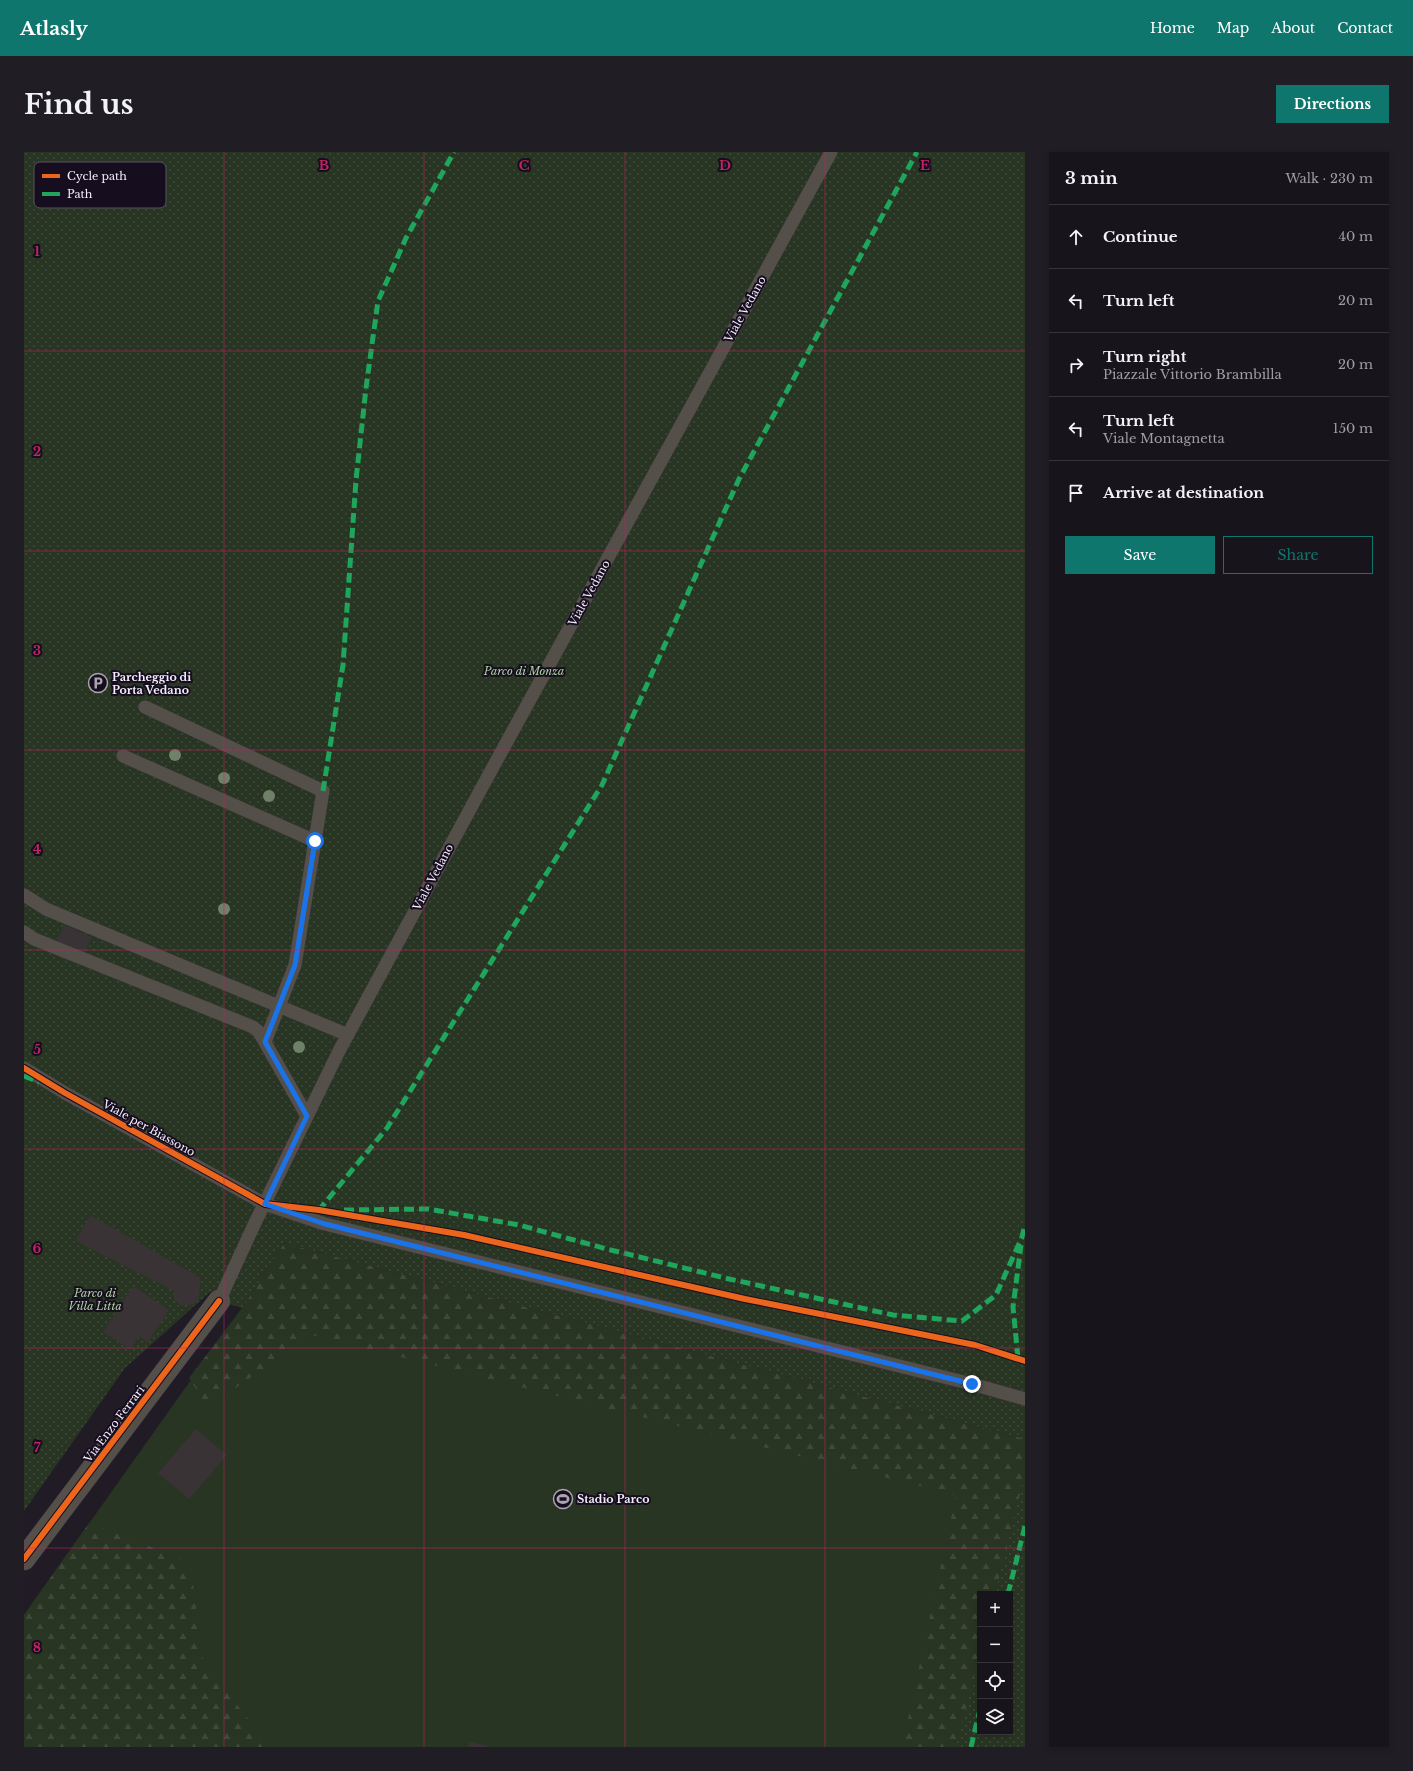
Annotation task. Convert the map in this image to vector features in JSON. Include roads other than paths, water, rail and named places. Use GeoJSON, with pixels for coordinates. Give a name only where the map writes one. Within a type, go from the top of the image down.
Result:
{"type":"FeatureCollection","features":[{"type":"Feature","properties":{"kind":"street","name":"Via Enzo Ferrari"},"geometry":{"type":"LineString","coordinates":[[24,1559],[219,1300]]}},
{"type":"Feature","properties":{"kind":"lane","name":"Viale Vedano"},"geometry":{"type":"LineString","coordinates":[[219,1300],[307,1116],[348,1035],[496,760],[831,152]]}},
{"type":"Feature","properties":{"kind":"lane"},"geometry":{"type":"LineString","coordinates":[[145,707],[323,791],[295,965],[265,1042]]}},
{"type":"Feature","properties":{"kind":"lane"},"geometry":{"type":"LineString","coordinates":[[123,756],[315,841]]}},
{"type":"Feature","properties":{"kind":"lane"},"geometry":{"type":"LineString","coordinates":[[24,895],[46,909],[348,1035]]}},
{"type":"Feature","properties":{"kind":"lane"},"geometry":{"type":"LineString","coordinates":[[24,932],[34,939],[253,1027],[259,1032],[307,1116]]}},
{"type":"Feature","properties":{"kind":"lane","name":"Viale per Biassono"},"geometry":{"type":"LineString","coordinates":[[24,1068],[65,1093],[265,1204],[325,1224],[972,1384],[1025,1399]]}},
{"type":"Feature","properties":{"kind":"place","name":"Parcheggio di Porta Vedano"},"geometry":{"type":"Point","coordinates":[98,683]}},
{"type":"Feature","properties":{"kind":"place","name":"Stadio Parco"},"geometry":{"type":"Point","coordinates":[563,1499]}},
{"type":"Feature","properties":{"kind":"park label","name":"Parco di Monza"},"geometry":{"type":"Point","coordinates":[524,671]}},
{"type":"Feature","properties":{"kind":"park label","name":"Parco di Villa Litta"},"geometry":{"type":"Point","coordinates":[95,1299]}}]}
